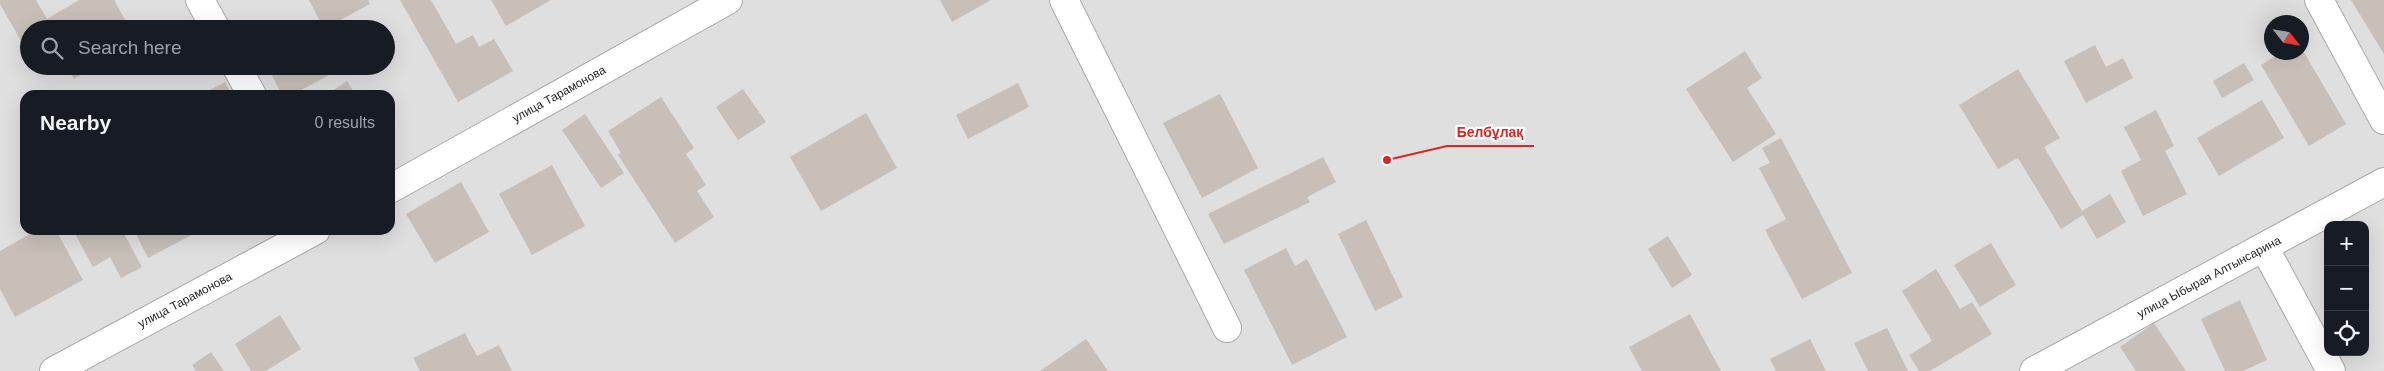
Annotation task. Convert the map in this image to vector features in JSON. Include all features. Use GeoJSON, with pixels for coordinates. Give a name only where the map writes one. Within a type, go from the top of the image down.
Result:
{"type":"FeatureCollection","features":[{"type":"Feature","properties":{"kind":"street"},"geometry":{"type":"LineString","coordinates":[[200,0],[211,20]]}},
{"type":"Feature","properties":{"kind":"street","name":"улица Тарамонова"},"geometry":{"type":"LineString","coordinates":[[395,186],[728,0]]}},
{"type":"Feature","properties":{"kind":"street"},"geometry":{"type":"LineString","coordinates":[[1064,0],[1227,328]]}},
{"type":"Feature","properties":{"kind":"street"},"geometry":{"type":"LineString","coordinates":[[2319,0],[2384,120]]}},
{"type":"Feature","properties":{"kind":"street"},"geometry":{"type":"LineString","coordinates":[[241,75],[249,90]]}},
{"type":"Feature","properties":{"kind":"street","name":"улица Ыбырая Алтынсарина"},"geometry":{"type":"LineString","coordinates":[[2034,371],[2384,182]]}},
{"type":"Feature","properties":{"kind":"street","name":"улица Тарамонова"},"geometry":{"type":"LineString","coordinates":[[54,371],[307,235]]}},
{"type":"Feature","properties":{"kind":"street"},"geometry":{"type":"LineString","coordinates":[[2264,247],[2332,371]]}},
{"type":"Feature","properties":{"kind":"shaded area"},"geometry":{"type":"Polygon","coordinates":[[[0,0],[2384,0],[2384,371],[0,371],[0,0]]]}},
{"type":"Feature","properties":{"kind":"building"},"geometry":{"type":"Polygon","coordinates":[[[0,0],[36,0],[47,19],[79,0],[114,0],[125,20],[20,20],[20,39],[0,4],[0,0]]]}},
{"type":"Feature","properties":{"kind":"building"},"geometry":{"type":"Polygon","coordinates":[[[309,0],[368,0],[370,4],[341,20],[319,20],[309,0]]]}},
{"type":"Feature","properties":{"kind":"building"},"geometry":{"type":"Polygon","coordinates":[[[400,0],[431,0],[456,44],[473,35],[479,47],[494,39],[513,71],[458,102],[400,0]]]}},
{"type":"Feature","properties":{"kind":"building"},"geometry":{"type":"Polygon","coordinates":[[[491,0],[551,0],[506,26],[491,0]]]}},
{"type":"Feature","properties":{"kind":"building"},"geometry":{"type":"Polygon","coordinates":[[[940,0],[991,0],[952,22],[940,0]]]}},
{"type":"Feature","properties":{"kind":"building"},"geometry":{"type":"Polygon","coordinates":[[[2351,0],[2384,0],[2384,54],[2351,0]]]}},
{"type":"Feature","properties":{"kind":"building"},"geometry":{"type":"Polygon","coordinates":[[[2095,45],[2106,67],[2123,58],[2133,78],[2086,103],[2064,61],[2095,45]]]}},
{"type":"Feature","properties":{"kind":"building"},"geometry":{"type":"Polygon","coordinates":[[[1745,51],[1762,78],[1747,88],[1776,134],[1733,162],[1686,89],[1745,51]]]}},
{"type":"Feature","properties":{"kind":"building"},"geometry":{"type":"Polygon","coordinates":[[[2269,60],[2308,60],[2346,124],[2309,146],[2261,65],[2269,60]]]}},
{"type":"Feature","properties":{"kind":"building"},"geometry":{"type":"Polygon","coordinates":[[[2244,63],[2254,80],[2222,98],[2213,81],[2244,63]]]}},
{"type":"Feature","properties":{"kind":"building"},"geometry":{"type":"Polygon","coordinates":[[[2018,69],[2060,138],[2044,147],[2082,211],[2110,194],[2126,222],[2097,239],[2083,215],[2061,229],[2018,158],[1998,169],[1959,105],[2018,69]]]}},
{"type":"Feature","properties":{"kind":"building"},"geometry":{"type":"Polygon","coordinates":[[[72,75],[81,75],[74,79],[72,75]]]}},
{"type":"Feature","properties":{"kind":"building"},"geometry":{"type":"Polygon","coordinates":[[[272,75],[329,75],[301,90],[279,90],[272,75]]]}},
{"type":"Feature","properties":{"kind":"building"},"geometry":{"type":"Polygon","coordinates":[[[347,81],[353,90],[334,90],[347,81]]]}},
{"type":"Feature","properties":{"kind":"building"},"geometry":{"type":"Polygon","coordinates":[[[225,82],[229,90],[210,90],[225,82]]]}},
{"type":"Feature","properties":{"kind":"building"},"geometry":{"type":"Polygon","coordinates":[[[1018,83],[1029,107],[968,139],[956,115],[1018,83]]]}},
{"type":"Feature","properties":{"kind":"building"},"geometry":{"type":"Polygon","coordinates":[[[743,89],[766,122],[738,140],[716,107],[743,89]]]}},
{"type":"Feature","properties":{"kind":"building"},"geometry":{"type":"Polygon","coordinates":[[[1220,94],[1258,168],[1202,198],[1163,123],[1220,94]]]}},
{"type":"Feature","properties":{"kind":"building"},"geometry":{"type":"Polygon","coordinates":[[[661,97],[694,148],[686,154],[706,185],[697,191],[714,217],[675,243],[618,155],[621,153],[608,131],[661,97]]]}},
{"type":"Feature","properties":{"kind":"building"},"geometry":{"type":"Polygon","coordinates":[[[2262,100],[2284,138],[2219,176],[2197,138],[2262,100]]]}},
{"type":"Feature","properties":{"kind":"building"},"geometry":{"type":"Polygon","coordinates":[[[2156,110],[2174,146],[2165,151],[2187,194],[2143,216],[2121,171],[2141,160],[2124,127],[2156,110]]]}},
{"type":"Feature","properties":{"kind":"building"},"geometry":{"type":"Polygon","coordinates":[[[866,113],[897,168],[821,211],[790,157],[866,113]]]}},
{"type":"Feature","properties":{"kind":"building"},"geometry":{"type":"Polygon","coordinates":[[[585,114],[624,173],[601,188],[562,130],[585,114]]]}},
{"type":"Feature","properties":{"kind":"building"},"geometry":{"type":"Polygon","coordinates":[[[1781,138],[1852,273],[1802,299],[1765,230],[1786,219],[1759,168],[1770,163],[1762,148],[1781,138]]]}},
{"type":"Feature","properties":{"kind":"building"},"geometry":{"type":"Polygon","coordinates":[[[1323,157],[1336,182],[1307,197],[1310,202],[1224,244],[1208,214],[1323,157]]]}},
{"type":"Feature","properties":{"kind":"building"},"geometry":{"type":"Polygon","coordinates":[[[552,165],[585,226],[532,255],[499,194],[552,165]]]}},
{"type":"Feature","properties":{"kind":"building"},"geometry":{"type":"Polygon","coordinates":[[[461,182],[489,232],[435,263],[406,214],[461,182]]]}},
{"type":"Feature","properties":{"kind":"building"},"geometry":{"type":"Polygon","coordinates":[[[1366,220],[1403,297],[1375,311],[1338,234],[1366,220]]]}},
{"type":"Feature","properties":{"kind":"building"},"geometry":{"type":"Polygon","coordinates":[[[28,235],[59,235],[83,280],[15,317],[0,289],[0,251],[28,235]]]}},
{"type":"Feature","properties":{"kind":"building"},"geometry":{"type":"Polygon","coordinates":[[[76,235],[125,235],[142,267],[121,278],[110,257],[93,267],[76,235]]]}},
{"type":"Feature","properties":{"kind":"building"},"geometry":{"type":"Polygon","coordinates":[[[136,235],[192,235],[148,258],[136,235]]]}},
{"type":"Feature","properties":{"kind":"building"},"geometry":{"type":"Polygon","coordinates":[[[1668,236],[1692,275],[1672,288],[1648,249],[1668,236]]]}},
{"type":"Feature","properties":{"kind":"building"},"geometry":{"type":"Polygon","coordinates":[[[1991,243],[2016,285],[1980,307],[1954,265],[1991,243]]]}},
{"type":"Feature","properties":{"kind":"building"},"geometry":{"type":"Polygon","coordinates":[[[1286,248],[1295,266],[1307,259],[1347,337],[1292,365],[1244,270],[1286,248]]]}},
{"type":"Feature","properties":{"kind":"building"},"geometry":{"type":"Polygon","coordinates":[[[1936,269],[1960,309],[1972,302],[1992,334],[1930,371],[1919,371],[1909,355],[1932,341],[1902,291],[1936,269]]]}},
{"type":"Feature","properties":{"kind":"building"},"geometry":{"type":"Polygon","coordinates":[[[2240,300],[2267,360],[2243,371],[2225,371],[2201,319],[2240,300]]]}},
{"type":"Feature","properties":{"kind":"building"},"geometry":{"type":"Polygon","coordinates":[[[1690,314],[1721,371],[1642,371],[1629,347],[1690,314]]]}},
{"type":"Feature","properties":{"kind":"building"},"geometry":{"type":"Polygon","coordinates":[[[280,315],[301,349],[266,371],[251,371],[235,344],[280,315]]]}},
{"type":"Feature","properties":{"kind":"building"},"geometry":{"type":"Polygon","coordinates":[[[2154,323],[2186,371],[2136,371],[2120,347],[2154,323]]]}},
{"type":"Feature","properties":{"kind":"building"},"geometry":{"type":"Polygon","coordinates":[[[1887,328],[1908,371],[1868,371],[1854,343],[1887,328]]]}},
{"type":"Feature","properties":{"kind":"building"},"geometry":{"type":"Polygon","coordinates":[[[465,333],[477,356],[499,345],[512,371],[420,371],[413,358],[465,333]]]}},
{"type":"Feature","properties":{"kind":"building"},"geometry":{"type":"Polygon","coordinates":[[[1086,339],[1108,371],[1040,371],[1086,339]]]}},
{"type":"Feature","properties":{"kind":"building"},"geometry":{"type":"Polygon","coordinates":[[[1810,339],[1826,371],[1776,371],[1770,359],[1810,339]]]}},
{"type":"Feature","properties":{"kind":"building"},"geometry":{"type":"Polygon","coordinates":[[[211,352],[224,371],[196,371],[192,365],[211,352]]]}},
{"type":"Feature","properties":{"kind":"place","name":"Белбұлақ"},"geometry":{"type":"Point","coordinates":[1387,160]}}]}
